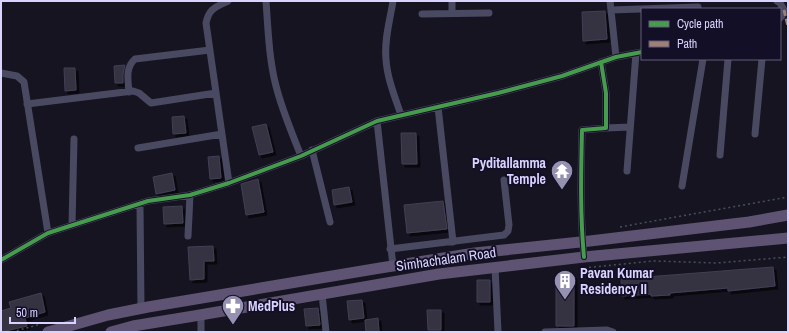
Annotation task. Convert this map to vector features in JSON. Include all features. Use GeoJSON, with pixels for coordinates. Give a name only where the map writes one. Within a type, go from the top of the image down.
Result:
{"type":"FeatureCollection","features":[{"type":"Feature","properties":{"kind":"main road"},"geometry":{"type":"LineString","coordinates":[[48,332],[108,315],[141,308],[392,266],[475,253],[583,242],[748,222],[788,215]]}},
{"type":"Feature","properties":{"kind":"main road","name":"Simhachalam Road"},"geometry":{"type":"LineString","coordinates":[[114,332],[133,326],[439,274],[584,257],[788,238]]}},
{"type":"Feature","properties":{"kind":"main road"},"geometry":{"type":"LineString","coordinates":[[392,266],[394,281]]}},
{"type":"Feature","properties":{"kind":"street"},"geometry":{"type":"LineString","coordinates":[[228,1],[213,8],[207,17],[206,23],[229,184]]}},
{"type":"Feature","properties":{"kind":"street"},"geometry":{"type":"LineString","coordinates":[[266,1],[272,67],[276,86],[281,104],[301,156]]}},
{"type":"Feature","properties":{"kind":"street"},"geometry":{"type":"LineString","coordinates":[[393,1],[386,46],[386,59],[388,72],[401,115]]}},
{"type":"Feature","properties":{"kind":"street"},"geometry":{"type":"LineString","coordinates":[[452,1],[452,13]]}},
{"type":"Feature","properties":{"kind":"street"},"geometry":{"type":"LineString","coordinates":[[610,1],[616,57]]}},
{"type":"Feature","properties":{"kind":"street"},"geometry":{"type":"LineString","coordinates":[[776,1],[786,10]]}},
{"type":"Feature","properties":{"kind":"street"},"geometry":{"type":"LineString","coordinates":[[669,8],[698,7]]}},
{"type":"Feature","properties":{"kind":"street"},"geometry":{"type":"LineString","coordinates":[[611,10],[641,9]]}},
{"type":"Feature","properties":{"kind":"street"},"geometry":{"type":"LineString","coordinates":[[422,14],[489,13]]}},
{"type":"Feature","properties":{"kind":"street"},"geometry":{"type":"LineString","coordinates":[[129,92],[128,69],[130,63],[135,59],[210,50]]}},
{"type":"Feature","properties":{"kind":"street"},"geometry":{"type":"LineString","coordinates":[[1,260],[48,233],[140,204],[190,195],[229,184],[301,156],[377,121],[498,93],[555,78],[616,57],[639,53],[630,127],[627,171]]}},
{"type":"Feature","properties":{"kind":"street"},"geometry":{"type":"LineString","coordinates":[[682,186],[703,60]]}},
{"type":"Feature","properties":{"kind":"street"},"geometry":{"type":"LineString","coordinates":[[720,155],[728,60]]}},
{"type":"Feature","properties":{"kind":"street"},"geometry":{"type":"LineString","coordinates":[[755,134],[762,60]]}},
{"type":"Feature","properties":{"kind":"street"},"geometry":{"type":"LineString","coordinates":[[601,62],[606,93],[606,128]]}},
{"type":"Feature","properties":{"kind":"street"},"geometry":{"type":"LineString","coordinates":[[1,73],[17,76],[24,82],[48,233]]}},
{"type":"Feature","properties":{"kind":"street"},"geometry":{"type":"LineString","coordinates":[[27,104],[129,92],[137,92],[151,103],[216,92]]}},
{"type":"Feature","properties":{"kind":"street"},"geometry":{"type":"LineString","coordinates":[[438,107],[453,242]]}},
{"type":"Feature","properties":{"kind":"street"},"geometry":{"type":"LineString","coordinates":[[377,121],[392,266]]}},
{"type":"Feature","properties":{"kind":"street"},"geometry":{"type":"LineString","coordinates":[[584,257],[581,200],[582,130],[630,127]]}},
{"type":"Feature","properties":{"kind":"street"},"geometry":{"type":"LineString","coordinates":[[138,148],[222,134]]}},
{"type":"Feature","properties":{"kind":"street"},"geometry":{"type":"LineString","coordinates":[[72,225],[74,139]]}},
{"type":"Feature","properties":{"kind":"street"},"geometry":{"type":"LineString","coordinates":[[312,150],[330,222]]}},
{"type":"Feature","properties":{"kind":"street"},"geometry":{"type":"LineString","coordinates":[[390,249],[504,235],[508,231],[509,225],[504,180]]}},
{"type":"Feature","properties":{"kind":"street"},"geometry":{"type":"LineString","coordinates":[[188,236],[190,195]]}},
{"type":"Feature","properties":{"kind":"street"},"geometry":{"type":"LineString","coordinates":[[140,204],[141,308]]}},
{"type":"Feature","properties":{"kind":"street"},"geometry":{"type":"LineString","coordinates":[[495,267],[498,332]]}},
{"type":"Feature","properties":{"kind":"street"},"geometry":{"type":"LineString","coordinates":[[322,294],[326,332]]}},
{"type":"Feature","properties":{"kind":"street"},"geometry":{"type":"LineString","coordinates":[[201,314],[201,332]]}},
{"type":"Feature","properties":{"kind":"street"},"geometry":{"type":"LineString","coordinates":[[545,332],[607,330],[613,332]]}},
{"type":"Feature","properties":{"kind":"path"},"geometry":{"type":"LineString","coordinates":[[579,268],[654,261],[717,263],[788,257]]}},
{"type":"Feature","properties":{"kind":"building"},"geometry":{"type":"Polygon","coordinates":[[[605,11],[607,39],[583,41],[582,12],[605,11]]]}},
{"type":"Feature","properties":{"kind":"building"},"geometry":{"type":"Polygon","coordinates":[[[125,65],[123,83],[115,83],[114,66],[125,65]]]}},
{"type":"Feature","properties":{"kind":"building"},"geometry":{"type":"Polygon","coordinates":[[[64,68],[75,68],[76,90],[65,91],[64,68]]]}},
{"type":"Feature","properties":{"kind":"building"},"geometry":{"type":"Polygon","coordinates":[[[184,116],[186,133],[173,134],[172,117],[184,116]]]}},
{"type":"Feature","properties":{"kind":"building"},"geometry":{"type":"Polygon","coordinates":[[[266,124],[273,152],[259,155],[252,127],[266,124]]]}},
{"type":"Feature","properties":{"kind":"building"},"geometry":{"type":"Polygon","coordinates":[[[401,133],[416,133],[417,164],[402,164],[401,133]]]}},
{"type":"Feature","properties":{"kind":"building"},"geometry":{"type":"Polygon","coordinates":[[[219,156],[221,178],[210,179],[208,157],[219,156]]]}},
{"type":"Feature","properties":{"kind":"building"},"geometry":{"type":"Polygon","coordinates":[[[172,173],[175,190],[156,194],[153,177],[172,173]]]}},
{"type":"Feature","properties":{"kind":"building"},"geometry":{"type":"Polygon","coordinates":[[[258,179],[264,212],[246,215],[241,184],[258,179]]]}},
{"type":"Feature","properties":{"kind":"building"},"geometry":{"type":"Polygon","coordinates":[[[349,187],[352,202],[334,205],[332,190],[349,187]]]}},
{"type":"Feature","properties":{"kind":"building"},"geometry":{"type":"Polygon","coordinates":[[[443,201],[447,229],[407,233],[404,205],[443,201]]]}},
{"type":"Feature","properties":{"kind":"building"},"geometry":{"type":"Polygon","coordinates":[[[182,206],[183,223],[164,224],[163,207],[182,206]]]}},
{"type":"Feature","properties":{"kind":"building"},"geometry":{"type":"Polygon","coordinates":[[[213,246],[214,261],[204,261],[204,279],[190,280],[188,247],[213,246]]]}},
{"type":"Feature","properties":{"kind":"building"},"geometry":{"type":"Polygon","coordinates":[[[773,267],[775,286],[728,291],[728,288],[670,293],[670,295],[651,296],[651,294],[622,296],[621,279],[773,267]]]}},
{"type":"Feature","properties":{"kind":"building","name":"Pavan Kumar Residency II"},"geometry":{"type":"Polygon","coordinates":[[[556,276],[574,276],[574,326],[556,326],[556,276]]]}},
{"type":"Feature","properties":{"kind":"building"},"geometry":{"type":"Polygon","coordinates":[[[477,280],[490,280],[490,302],[477,302],[477,280]]]}},
{"type":"Feature","properties":{"kind":"building"},"geometry":{"type":"Polygon","coordinates":[[[41,293],[45,312],[25,318],[27,326],[1,332],[1,311],[11,308],[9,302],[41,293]]]}},
{"type":"Feature","properties":{"kind":"building"},"geometry":{"type":"Polygon","coordinates":[[[362,300],[364,318],[349,320],[347,301],[362,300]]]}},
{"type":"Feature","properties":{"kind":"building"},"geometry":{"type":"Polygon","coordinates":[[[318,308],[320,325],[306,326],[304,309],[318,308]]]}},
{"type":"Feature","properties":{"kind":"building"},"geometry":{"type":"Polygon","coordinates":[[[427,310],[441,310],[441,330],[428,330],[427,310]]]}},
{"type":"Feature","properties":{"kind":"building"},"geometry":{"type":"Polygon","coordinates":[[[378,318],[379,332],[366,332],[365,320],[378,318]]]}},
{"type":"Feature","properties":{"kind":"marked path"},"geometry":{"type":"LineString","coordinates":[[784,10],[788,26]]}},
{"type":"Feature","properties":{"kind":"cycle path"},"geometry":{"type":"LineString","coordinates":[[1,260],[48,233],[148,201],[190,195],[229,183],[301,156],[377,121],[498,93],[562,76],[616,57],[641,52]]}},
{"type":"Feature","properties":{"kind":"cycle path"},"geometry":{"type":"LineString","coordinates":[[584,257],[581,210],[582,130],[606,128],[606,93],[601,62]]}},
{"type":"Feature","properties":{"kind":"place","name":"Pyditallamma Temple"},"geometry":{"type":"Point","coordinates":[562,190]}},
{"type":"Feature","properties":{"kind":"place","name":"Pavan Kumar Residency II"},"geometry":{"type":"Point","coordinates":[565,300]}},
{"type":"Feature","properties":{"kind":"place","name":"MedPlus"},"geometry":{"type":"Point","coordinates":[233,326]}}]}
